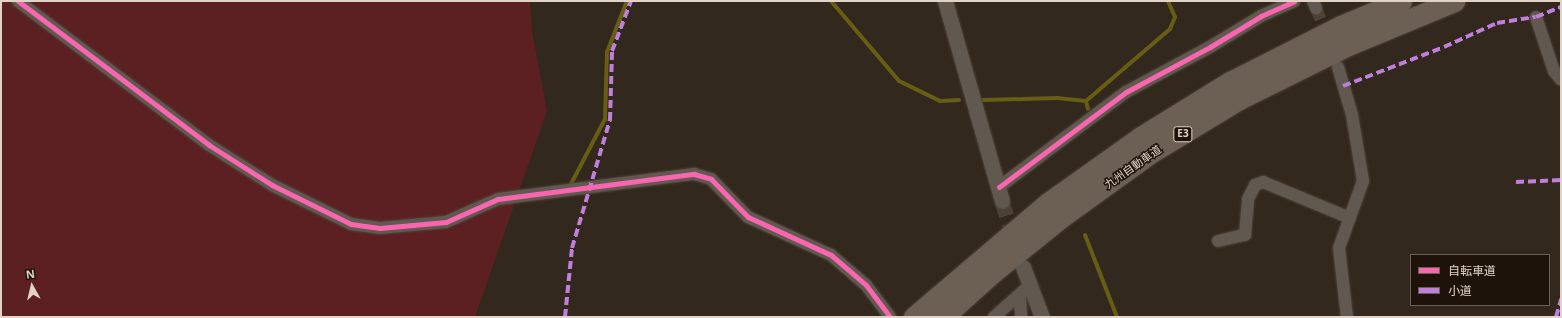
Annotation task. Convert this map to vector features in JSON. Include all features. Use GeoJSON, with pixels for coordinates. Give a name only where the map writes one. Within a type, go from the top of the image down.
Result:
{"type":"FeatureCollection","features":[{"type":"Feature","properties":{"kind":"highway","name":"九州自動車道"},"geometry":{"type":"LineString","coordinates":[[914,317],[1048,203],[1141,136],[1237,78],[1341,26],[1401,1]]}},
{"type":"Feature","properties":{"kind":"highway","name":"九州自動車道"},"geometry":{"type":"LineString","coordinates":[[943,317],[993,272],[1060,218],[1150,153],[1246,96],[1348,45],[1454,1]]}},
{"type":"Feature","properties":{"kind":"street"},"geometry":{"type":"LineString","coordinates":[[18,1],[209,144],[272,185],[351,224],[380,228],[446,222],[498,199],[694,174],[711,179],[748,217],[831,255],[866,285],[890,317]]}},
{"type":"Feature","properties":{"kind":"street"},"geometry":{"type":"LineString","coordinates":[[945,1],[1001,194],[1126,92],[1210,47],[1261,16],[1294,1]]}},
{"type":"Feature","properties":{"kind":"street"},"geometry":{"type":"LineString","coordinates":[[1536,17],[1554,72],[1561,80]]}},
{"type":"Feature","properties":{"kind":"street"},"geometry":{"type":"LineString","coordinates":[[1338,67],[1352,115],[1363,181],[1340,248],[1347,317]]}},
{"type":"Feature","properties":{"kind":"street"},"geometry":{"type":"LineString","coordinates":[[1218,241],[1245,235],[1248,199],[1255,185],[1263,182],[1350,218]]}},
{"type":"Feature","properties":{"kind":"street"},"geometry":{"type":"LineString","coordinates":[[1021,317],[1024,290],[1023,267]]}},
{"type":"Feature","properties":{"kind":"street"},"geometry":{"type":"LineString","coordinates":[[994,317],[1024,290]]}},
{"type":"Feature","properties":{"kind":"street"},"geometry":{"type":"LineString","coordinates":[[1024,290],[1042,317]]}},
{"type":"Feature","properties":{"kind":"shaded area"},"geometry":{"type":"Polygon","coordinates":[[[1,1],[530,1],[532,31],[547,111],[475,317],[1,317],[1,1]]]}},
{"type":"Feature","properties":{"kind":"waterway"},"geometry":{"type":"LineString","coordinates":[[571,184],[605,119],[607,52],[627,1]]}},
{"type":"Feature","properties":{"kind":"waterway"},"geometry":{"type":"LineString","coordinates":[[831,1],[899,81],[940,101],[959,100]]}},
{"type":"Feature","properties":{"kind":"waterway"},"geometry":{"type":"LineString","coordinates":[[983,100],[1057,98],[1086,101],[1170,29],[1175,17],[1168,1]]}},
{"type":"Feature","properties":{"kind":"waterway"},"geometry":{"type":"LineString","coordinates":[[1086,101],[1088,109]]}},
{"type":"Feature","properties":{"kind":"waterway"},"geometry":{"type":"LineString","coordinates":[[1085,235],[1117,317]]}},
{"type":"Feature","properties":{"kind":"tunnel"},"geometry":{"type":"LineString","coordinates":[[1316,8],[1328,38]]}},
{"type":"Feature","properties":{"kind":"tunnel"},"geometry":{"type":"LineString","coordinates":[[1002,201],[1015,242]]}},
{"type":"Feature","properties":{"kind":"marked path"},"geometry":{"type":"LineString","coordinates":[[565,317],[572,248],[610,120],[612,51],[631,1]]}},
{"type":"Feature","properties":{"kind":"marked path"},"geometry":{"type":"LineString","coordinates":[[1343,86],[1444,47],[1497,23],[1536,17],[1561,7]]}},
{"type":"Feature","properties":{"kind":"marked path"},"geometry":{"type":"LineString","coordinates":[[1516,182],[1561,180]]}},
{"type":"Feature","properties":{"kind":"marked path"},"geometry":{"type":"LineString","coordinates":[[1556,317],[1561,299]]}},
{"type":"Feature","properties":{"kind":"cycle path"},"geometry":{"type":"LineString","coordinates":[[18,1],[209,145],[272,185],[351,224],[380,228],[446,222],[498,199],[694,174],[711,179],[748,217],[831,255],[866,285],[890,317]]}},
{"type":"Feature","properties":{"kind":"cycle path"},"geometry":{"type":"LineString","coordinates":[[999,187],[1126,92],[1210,47],[1261,16],[1294,1]]}}]}
